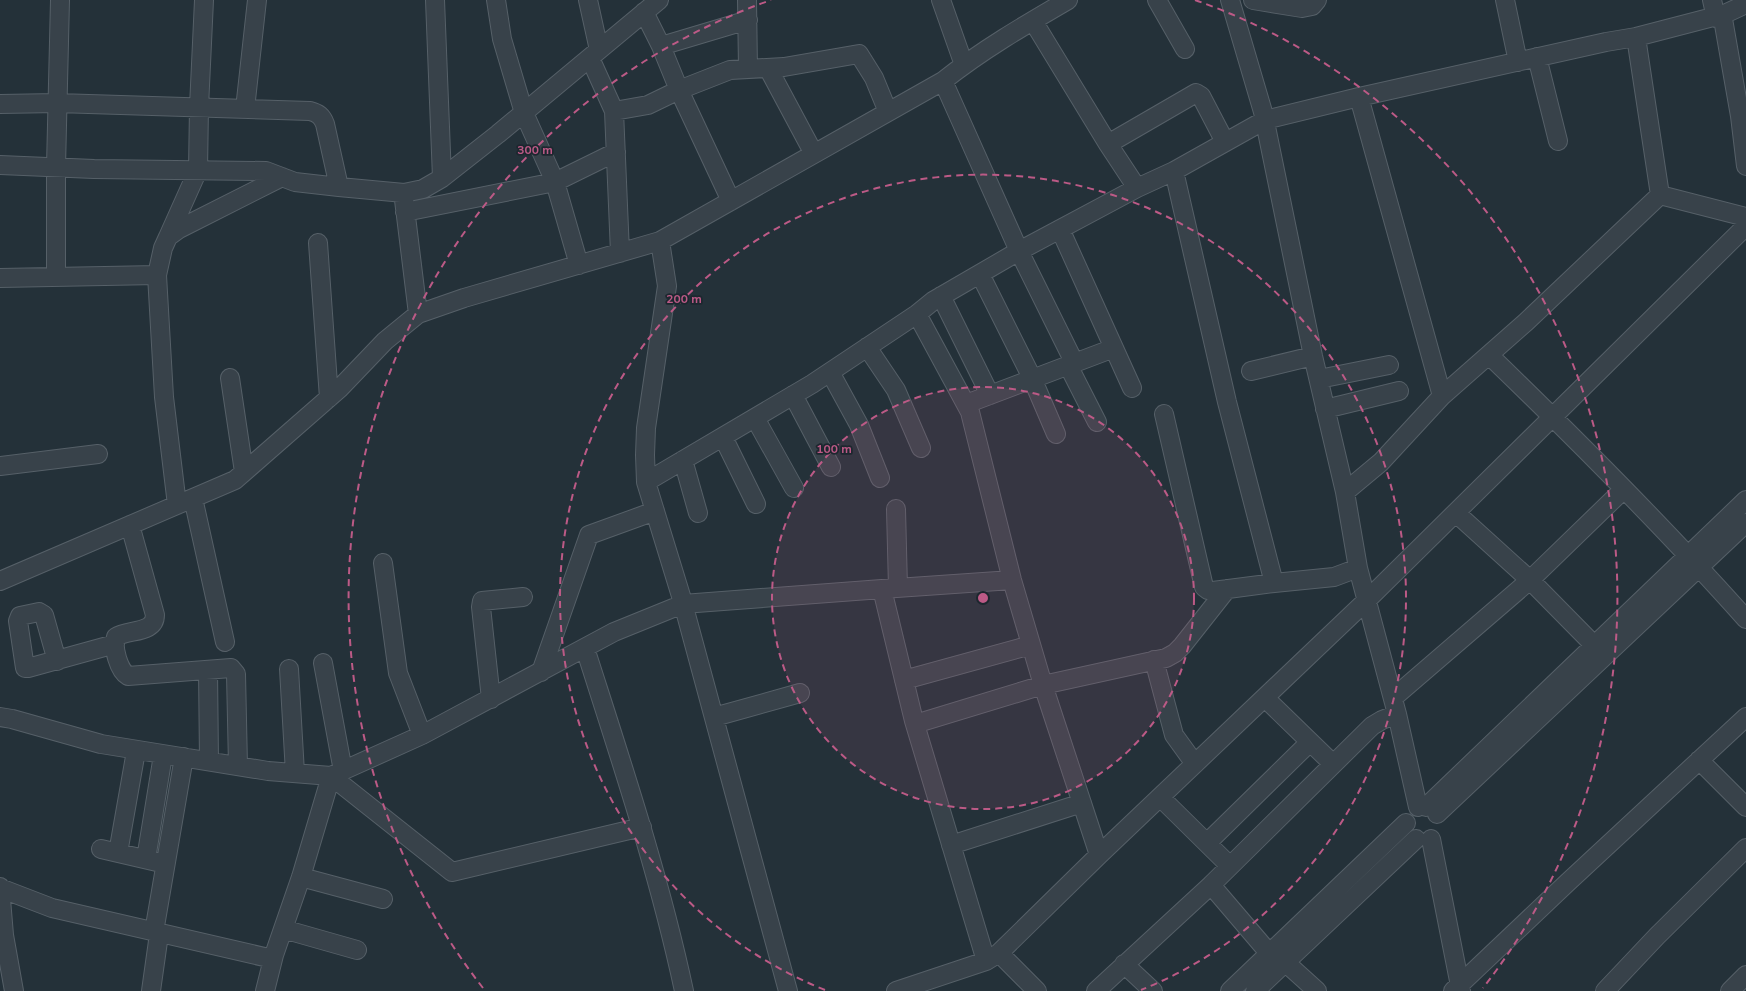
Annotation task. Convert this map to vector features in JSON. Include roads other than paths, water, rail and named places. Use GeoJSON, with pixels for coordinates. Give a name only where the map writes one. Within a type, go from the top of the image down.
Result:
{"type":"FeatureCollection","features":[{"type":"Feature","properties":{"kind":"street"},"geometry":{"type":"LineString","coordinates":[[56,277],[56,168],[60,0]]}},
{"type":"Feature","properties":{"kind":"street"},"geometry":{"type":"LineString","coordinates":[[176,505],[164,397],[157,275],[163,248],[198,170],[199,107],[204,0]]}},
{"type":"Feature","properties":{"kind":"street"},"geometry":{"type":"LineString","coordinates":[[245,108],[257,0]]}},
{"type":"Feature","properties":{"kind":"street"},"geometry":{"type":"LineString","coordinates":[[435,0],[442,178]]}},
{"type":"Feature","properties":{"kind":"street"},"geometry":{"type":"LineString","coordinates":[[496,0],[502,39],[524,113],[555,182],[579,265]]}},
{"type":"Feature","properties":{"kind":"street"},"geometry":{"type":"LineString","coordinates":[[588,0],[595,54],[614,111],[620,253]]}},
{"type":"Feature","properties":{"kind":"street"},"geometry":{"type":"LineString","coordinates":[[747,0],[748,69]]}},
{"type":"Feature","properties":{"kind":"street"},"geometry":{"type":"LineString","coordinates":[[941,0],[964,65]]}},
{"type":"Feature","properties":{"kind":"street"},"geometry":{"type":"LineString","coordinates":[[0,581],[235,480],[329,398],[385,341],[418,314],[464,298],[660,241],[943,81],[964,65],[1033,20],[1068,0]]}},
{"type":"Feature","properties":{"kind":"street"},"geometry":{"type":"LineString","coordinates":[[1157,0],[1185,49]]}},
{"type":"Feature","properties":{"kind":"street"},"geometry":{"type":"LineString","coordinates":[[1230,0],[1265,120],[1313,356],[1345,492],[1358,568],[1366,601],[1395,706],[1427,809],[1440,819],[1439,830],[1423,839],[1277,957],[1230,991]]}},
{"type":"Feature","properties":{"kind":"street"},"geometry":{"type":"LineString","coordinates":[[1253,0],[1302,8],[1312,6],[1317,0]]}},
{"type":"Feature","properties":{"kind":"street"},"geometry":{"type":"LineString","coordinates":[[1505,0],[1518,62]]}},
{"type":"Feature","properties":{"kind":"street"},"geometry":{"type":"LineString","coordinates":[[1712,0],[1716,18]]}},
{"type":"Feature","properties":{"kind":"street"},"geometry":{"type":"LineString","coordinates":[[0,165],[56,168],[266,171],[295,182],[404,194],[423,189],[442,178],[524,113],[653,4],[661,46],[679,90],[731,201]]}},
{"type":"Feature","properties":{"kind":"street"},"geometry":{"type":"LineString","coordinates":[[646,482],[830,372],[917,314],[941,296],[1019,251],[1137,188],[1174,171],[1265,120],[1359,97],[1606,42],[1636,37],[1716,18],[1746,4]]}},
{"type":"Feature","properties":{"kind":"street"},"geometry":{"type":"LineString","coordinates":[[1716,18],[1722,19],[1740,116],[1746,166]]}},
{"type":"Feature","properties":{"kind":"street"},"geometry":{"type":"LineString","coordinates":[[661,46],[748,20]]}},
{"type":"Feature","properties":{"kind":"street"},"geometry":{"type":"LineString","coordinates":[[1033,20],[1108,144],[1137,188]]}},
{"type":"Feature","properties":{"kind":"street"},"geometry":{"type":"LineString","coordinates":[[1636,37],[1660,195]]}},
{"type":"Feature","properties":{"kind":"street"},"geometry":{"type":"LineString","coordinates":[[614,111],[648,105],[679,90],[730,70],[784,67],[859,54],[874,78],[888,112]]}},
{"type":"Feature","properties":{"kind":"street"},"geometry":{"type":"LineString","coordinates":[[1537,58],[1558,141]]}},
{"type":"Feature","properties":{"kind":"street"},"geometry":{"type":"LineString","coordinates":[[768,68],[814,154]]}},
{"type":"Feature","properties":{"kind":"street"},"geometry":{"type":"LineString","coordinates":[[943,81],[1097,422]]}},
{"type":"Feature","properties":{"kind":"street"},"geometry":{"type":"LineString","coordinates":[[1108,144],[1196,93],[1201,96],[1225,142]]}},
{"type":"Feature","properties":{"kind":"street"},"geometry":{"type":"LineString","coordinates":[[1359,97],[1442,396]]}},
{"type":"Feature","properties":{"kind":"street"},"geometry":{"type":"LineString","coordinates":[[0,104],[57,103],[310,111],[317,113],[325,124],[339,187]]}},
{"type":"Feature","properties":{"kind":"street"},"geometry":{"type":"LineString","coordinates":[[405,212],[555,182],[616,152]]}},
{"type":"Feature","properties":{"kind":"street"},"geometry":{"type":"LineString","coordinates":[[1174,171],[1227,402],[1274,583]]}},
{"type":"Feature","properties":{"kind":"street"},"geometry":{"type":"LineString","coordinates":[[168,238],[179,229],[282,177]]}},
{"type":"Feature","properties":{"kind":"street"},"geometry":{"type":"LineString","coordinates":[[404,194],[418,314]]}},
{"type":"Feature","properties":{"kind":"street"},"geometry":{"type":"LineString","coordinates":[[1660,195],[1746,217]]}},
{"type":"Feature","properties":{"kind":"street"},"geometry":{"type":"LineString","coordinates":[[1345,492],[1381,462],[1442,396],[1489,355],[1660,195]]}},
{"type":"Feature","properties":{"kind":"street"},"geometry":{"type":"LineString","coordinates":[[896,991],[992,957],[1366,601],[1746,226]]}},
{"type":"Feature","properties":{"kind":"street"},"geometry":{"type":"LineString","coordinates":[[1060,229],[1132,388]]}},
{"type":"Feature","properties":{"kind":"street"},"geometry":{"type":"LineString","coordinates":[[660,241],[668,286],[646,428],[646,482],[683,604],[788,991]]}},
{"type":"Feature","properties":{"kind":"street"},"geometry":{"type":"LineString","coordinates":[[318,243],[329,398]]}},
{"type":"Feature","properties":{"kind":"street"},"geometry":{"type":"LineString","coordinates":[[980,274],[1032,378],[1056,434]]}},
{"type":"Feature","properties":{"kind":"street"},"geometry":{"type":"LineString","coordinates":[[0,278],[157,275]]}},
{"type":"Feature","properties":{"kind":"street"},"geometry":{"type":"LineString","coordinates":[[941,296],[990,395]]}},
{"type":"Feature","properties":{"kind":"street"},"geometry":{"type":"LineString","coordinates":[[917,314],[966,404],[973,422],[1012,580],[1043,685],[1099,855]]}},
{"type":"Feature","properties":{"kind":"street"},"geometry":{"type":"LineString","coordinates":[[868,347],[896,390],[921,448]]}},
{"type":"Feature","properties":{"kind":"street"},"geometry":{"type":"LineString","coordinates":[[966,404],[1114,348]]}},
{"type":"Feature","properties":{"kind":"street"},"geometry":{"type":"LineString","coordinates":[[1489,355],[1553,417],[1700,568],[1746,619]]}},
{"type":"Feature","properties":{"kind":"street"},"geometry":{"type":"LineString","coordinates":[[1251,371],[1313,356]]}},
{"type":"Feature","properties":{"kind":"street"},"geometry":{"type":"LineString","coordinates":[[1319,379],[1389,364]]}},
{"type":"Feature","properties":{"kind":"street"},"geometry":{"type":"LineString","coordinates":[[830,372],[859,425],[880,478]]}},
{"type":"Feature","properties":{"kind":"street"},"geometry":{"type":"LineString","coordinates":[[230,378],[244,472]]}},
{"type":"Feature","properties":{"kind":"street"},"geometry":{"type":"LineString","coordinates":[[1325,409],[1399,391]]}},
{"type":"Feature","properties":{"kind":"street"},"geometry":{"type":"LineString","coordinates":[[793,395],[830,467]]}},
{"type":"Feature","properties":{"kind":"street"},"geometry":{"type":"LineString","coordinates":[[1164,414],[1204,587],[1213,591],[1274,583],[1334,578],[1358,568]]}},
{"type":"Feature","properties":{"kind":"street"},"geometry":{"type":"LineString","coordinates":[[755,418],[794,488]]}},
{"type":"Feature","properties":{"kind":"street"},"geometry":{"type":"LineString","coordinates":[[723,437],[756,504]]}},
{"type":"Feature","properties":{"kind":"street"},"geometry":{"type":"LineString","coordinates":[[0,466],[98,454]]}},
{"type":"Feature","properties":{"kind":"street"},"geometry":{"type":"LineString","coordinates":[[683,460],[698,513]]}},
{"type":"Feature","properties":{"kind":"street"},"geometry":{"type":"LineString","coordinates":[[1096,991],[1211,885],[1372,726],[1530,580],[1624,490]]}},
{"type":"Feature","properties":{"kind":"street"},"geometry":{"type":"LineString","coordinates":[[193,498],[225,642]]}},
{"type":"Feature","properties":{"kind":"street"},"geometry":{"type":"LineString","coordinates":[[1427,809],[1687,555],[1746,500]]}},
{"type":"Feature","properties":{"kind":"street"},"geometry":{"type":"LineString","coordinates":[[896,509],[890,588],[904,680],[915,724],[951,845],[992,957],[1037,991]]}},
{"type":"Feature","properties":{"kind":"street"},"geometry":{"type":"LineString","coordinates":[[541,672],[589,535],[655,511]]}},
{"type":"Feature","properties":{"kind":"street"},"geometry":{"type":"LineString","coordinates":[[1456,513],[1530,580],[1595,646]]}},
{"type":"Feature","properties":{"kind":"street"},"geometry":{"type":"LineString","coordinates":[[1458,989],[1423,839],[1407,830],[1406,823],[1409,813],[1427,809],[1700,568],[1746,523]]}},
{"type":"Feature","properties":{"kind":"street"},"geometry":{"type":"LineString","coordinates":[[130,525],[155,615],[155,620],[150,627],[116,637],[115,644],[121,669],[128,676],[231,668],[236,674],[238,766]]}},
{"type":"Feature","properties":{"kind":"street"},"geometry":{"type":"LineString","coordinates":[[383,563],[398,673],[422,735]]}},
{"type":"Feature","properties":{"kind":"street"},"geometry":{"type":"LineString","coordinates":[[0,717],[101,744],[136,751],[295,773],[337,774],[422,735],[614,632],[683,604],[1012,580]]}},
{"type":"Feature","properties":{"kind":"street"},"geometry":{"type":"LineString","coordinates":[[915,724],[1043,685],[1154,660],[1175,653],[1227,589]]}},
{"type":"Feature","properties":{"kind":"street"},"geometry":{"type":"LineString","coordinates":[[491,699],[481,607],[482,601],[523,597]]}},
{"type":"Feature","properties":{"kind":"street"},"geometry":{"type":"LineString","coordinates":[[57,661],[115,644]]}},
{"type":"Feature","properties":{"kind":"street"},"geometry":{"type":"LineString","coordinates":[[904,680],[1031,645]]}},
{"type":"Feature","properties":{"kind":"street"},"geometry":{"type":"LineString","coordinates":[[585,648],[642,827],[673,939],[684,991]]}},
{"type":"Feature","properties":{"kind":"street"},"geometry":{"type":"LineString","coordinates":[[1154,660],[1174,735],[1195,764]]}},
{"type":"Feature","properties":{"kind":"street"},"geometry":{"type":"LineString","coordinates":[[265,991],[273,959],[337,774],[322,663]]}},
{"type":"Feature","properties":{"kind":"street"},"geometry":{"type":"LineString","coordinates":[[289,669],[295,773]]}},
{"type":"Feature","properties":{"kind":"street"},"geometry":{"type":"LineString","coordinates":[[208,670],[209,761]]}},
{"type":"Feature","properties":{"kind":"street"},"geometry":{"type":"LineString","coordinates":[[714,717],[800,693]]}},
{"type":"Feature","properties":{"kind":"street"},"geometry":{"type":"LineString","coordinates":[[1265,698],[1333,764]]}},
{"type":"Feature","properties":{"kind":"street"},"geometry":{"type":"LineString","coordinates":[[1458,989],[1699,760],[1742,728]]}},
{"type":"Feature","properties":{"kind":"street"},"geometry":{"type":"LineString","coordinates":[[1207,843],[1310,742]]}},
{"type":"Feature","properties":{"kind":"street"},"geometry":{"type":"LineString","coordinates":[[136,751],[110,851],[165,864]]}},
{"type":"Feature","properties":{"kind":"street"},"geometry":{"type":"LineString","coordinates":[[146,860],[162,755]]}},
{"type":"Feature","properties":{"kind":"street"},"geometry":{"type":"LineString","coordinates":[[151,991],[156,933],[165,864],[184,757]]}},
{"type":"Feature","properties":{"kind":"street"},"geometry":{"type":"LineString","coordinates":[[1699,760],[1746,807]]}},
{"type":"Feature","properties":{"kind":"street"},"geometry":{"type":"LineString","coordinates":[[337,774],[452,872],[642,827]]}},
{"type":"Feature","properties":{"kind":"street"},"geometry":{"type":"LineString","coordinates":[[1160,796],[1230,866]]}},
{"type":"Feature","properties":{"kind":"street"},"geometry":{"type":"LineString","coordinates":[[951,845],[1082,803]]}},
{"type":"Feature","properties":{"kind":"street"},"geometry":{"type":"LineString","coordinates":[[1255,991],[1277,957],[1406,823]]}},
{"type":"Feature","properties":{"kind":"street"},"geometry":{"type":"LineString","coordinates":[[1613,989],[1657,936],[1746,848]]}},
{"type":"Feature","properties":{"kind":"street"},"geometry":{"type":"LineString","coordinates":[[301,877],[383,899]]}},
{"type":"Feature","properties":{"kind":"street"},"geometry":{"type":"LineString","coordinates":[[1211,885],[1277,957],[1317,991]]}},
{"type":"Feature","properties":{"kind":"street"},"geometry":{"type":"LineString","coordinates":[[14,991],[4,935],[0,888],[52,908],[273,959]]}},
{"type":"Feature","properties":{"kind":"street"},"geometry":{"type":"LineString","coordinates":[[283,929],[357,950]]}},
{"type":"Feature","properties":{"kind":"street"},"geometry":{"type":"LineString","coordinates":[[1124,964],[1152,991]]}},
{"type":"Feature","properties":{"kind":"street"},"geometry":{"type":"LineString","coordinates":[[1730,991],[1746,976]]}}]}
